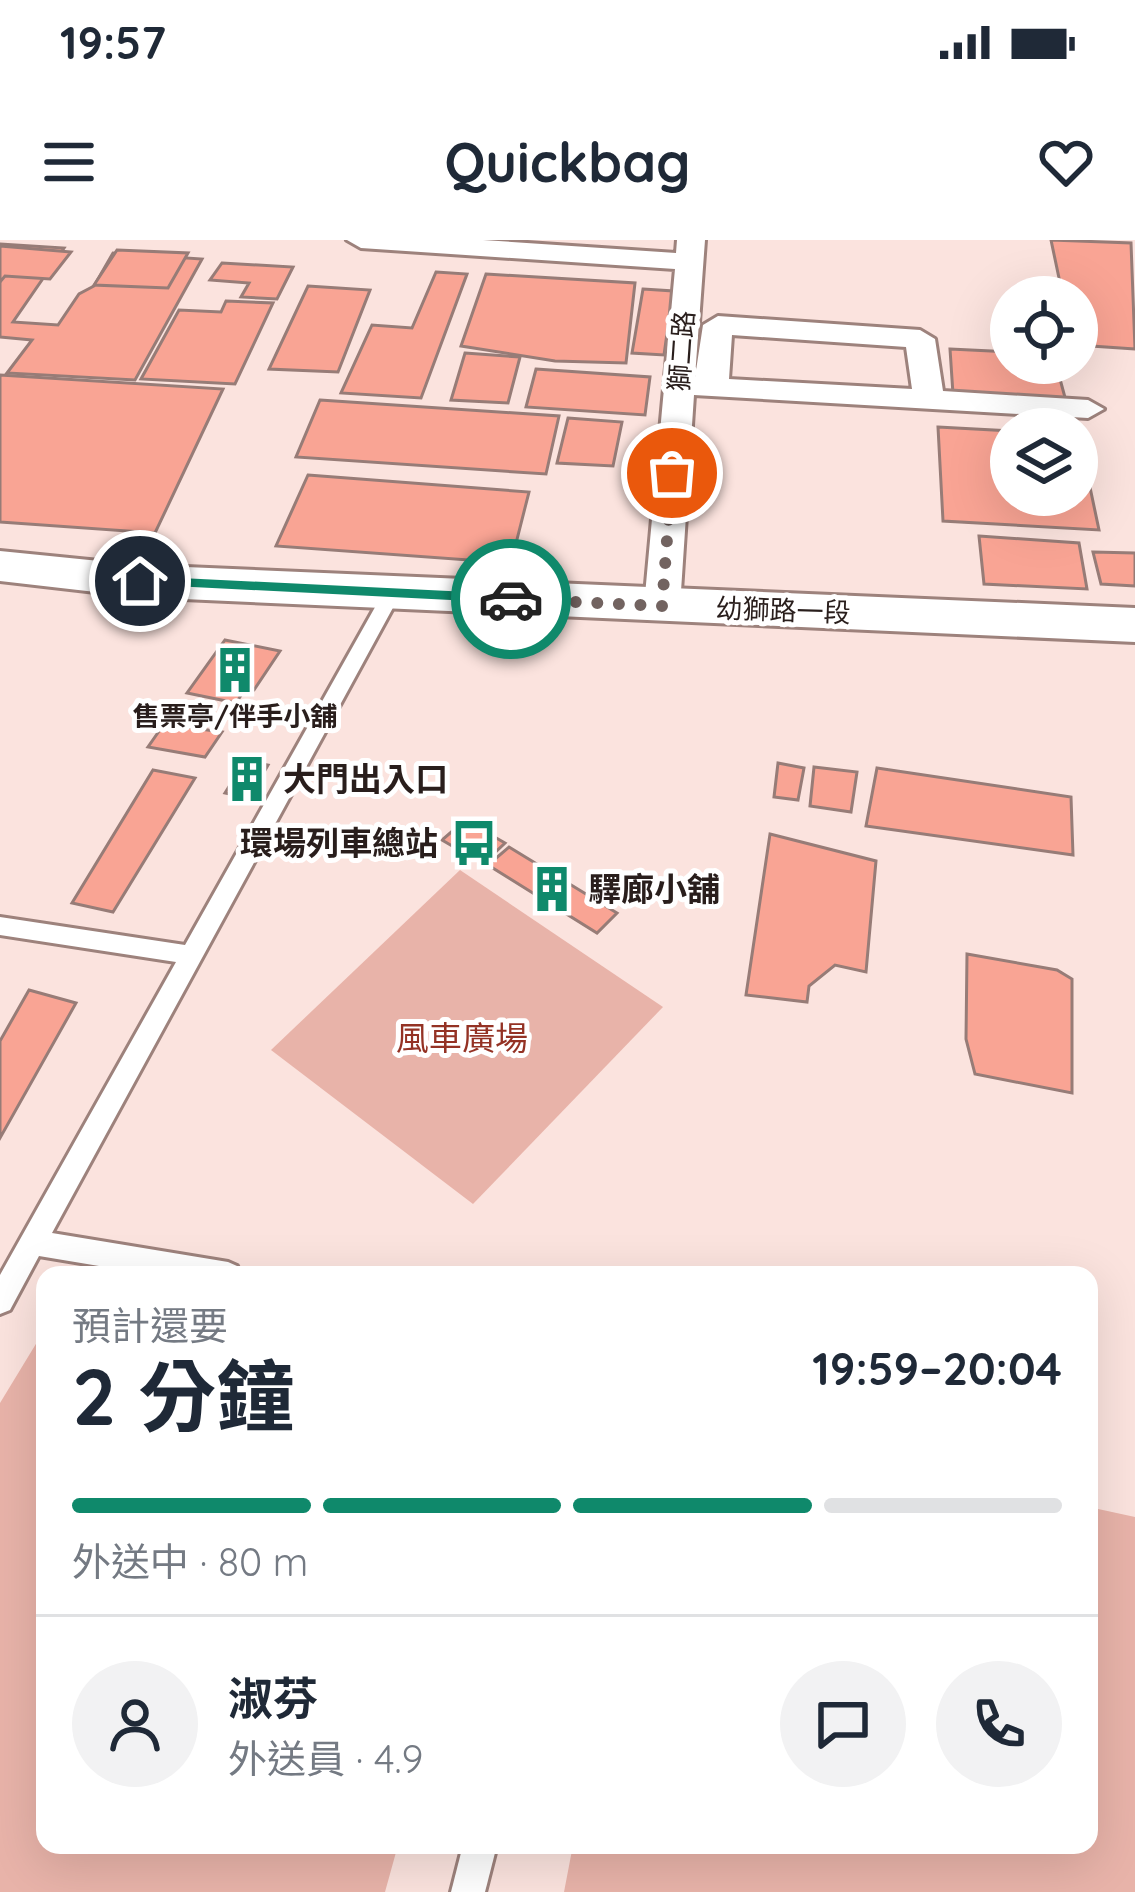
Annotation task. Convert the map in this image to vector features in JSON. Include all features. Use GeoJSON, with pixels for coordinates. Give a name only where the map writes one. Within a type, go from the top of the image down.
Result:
{"type":"FeatureCollection","features":[{"type":"Feature","properties":{"kind":"street"},"geometry":{"type":"LineString","coordinates":[[361,240],[690,251]]}},
{"type":"Feature","properties":{"kind":"street","name":"獅二路"},"geometry":{"type":"LineString","coordinates":[[662,606],[690,251]]}},
{"type":"Feature","properties":{"kind":"street"},"geometry":{"type":"LineString","coordinates":[[713,388],[718,325],[920,339],[929,402]]}},
{"type":"Feature","properties":{"kind":"street"},"geometry":{"type":"LineString","coordinates":[[680,385],[1048,408]]}},
{"type":"Feature","properties":{"kind":"street","name":"幼獅路一段"},"geometry":{"type":"LineString","coordinates":[[0,566],[140,581],[1135,625]]}},
{"type":"Feature","properties":{"kind":"lane"},"geometry":{"type":"LineString","coordinates":[[0,1301],[392,593]]}},
{"type":"Feature","properties":{"kind":"lane"},"geometry":{"type":"LineString","coordinates":[[0,926],[191,955]]}},
{"type":"Feature","properties":{"kind":"lane"},"geometry":{"type":"LineString","coordinates":[[33,1242],[175,1266]]}},
{"type":"Feature","properties":{"kind":"lane"},"geometry":{"type":"LineString","coordinates":[[469,1892],[478,1854]]}},
{"type":"Feature","properties":{"kind":"green space","name":"風車廣場"},"geometry":{"type":"Polygon","coordinates":[[[460,870],[663,1007],[473,1204],[271,1050],[460,870]]]}},
{"type":"Feature","properties":{"kind":"green space"},"geometry":{"type":"Polygon","coordinates":[[[36,1344],[36,1854],[396,1854],[385,1892],[0,1892],[0,1403],[36,1344]]]}},
{"type":"Feature","properties":{"kind":"green space"},"geometry":{"type":"Polygon","coordinates":[[[1098,1509],[1135,1517],[1135,1892],[564,1892],[571,1854],[1098,1854],[1098,1509]]]}},
{"type":"Feature","properties":{"kind":"building"},"geometry":{"type":"Polygon","coordinates":[[[1051,240],[1131,243],[1135,349],[1098,346],[1098,276],[1059,276],[1051,240]]]}},
{"type":"Feature","properties":{"kind":"building"},"geometry":{"type":"Polygon","coordinates":[[[0,244],[64,248],[13,322],[58,325],[79,294],[94,286],[113,253],[202,259],[135,380],[7,373],[32,340],[0,337],[0,244]]]}},
{"type":"Feature","properties":{"kind":"building"},"geometry":{"type":"Polygon","coordinates":[[[0,246],[71,252],[50,279],[5,276],[0,282],[0,246]]]}},
{"type":"Feature","properties":{"kind":"building"},"geometry":{"type":"Polygon","coordinates":[[[117,250],[188,253],[168,288],[94,285],[117,250]]]}},
{"type":"Feature","properties":{"kind":"building"},"geometry":{"type":"Polygon","coordinates":[[[222,263],[293,267],[277,299],[241,297],[249,283],[210,280],[222,263]]]}},
{"type":"Feature","properties":{"kind":"building"},"geometry":{"type":"Polygon","coordinates":[[[436,272],[467,274],[421,398],[341,393],[372,325],[412,328],[436,272]]]}},
{"type":"Feature","properties":{"kind":"building"},"geometry":{"type":"Polygon","coordinates":[[[486,274],[635,283],[626,363],[555,361],[461,346],[486,274]]]}},
{"type":"Feature","properties":{"kind":"building"},"geometry":{"type":"Polygon","coordinates":[[[308,286],[370,290],[338,372],[269,369],[308,286]]]}},
{"type":"Feature","properties":{"kind":"building"},"geometry":{"type":"Polygon","coordinates":[[[643,289],[673,291],[664,355],[632,353],[643,289]]]}},
{"type":"Feature","properties":{"kind":"building"},"geometry":{"type":"Polygon","coordinates":[[[226,301],[273,303],[235,384],[141,379],[179,310],[221,312],[226,301]]]}},
{"type":"Feature","properties":{"kind":"building"},"geometry":{"type":"Polygon","coordinates":[[[950,349],[990,351],[990,384],[1061,384],[1066,401],[953,394],[950,349]]]}},
{"type":"Feature","properties":{"kind":"building"},"geometry":{"type":"Polygon","coordinates":[[[465,353],[520,357],[508,403],[451,400],[465,353]]]}},
{"type":"Feature","properties":{"kind":"building"},"geometry":{"type":"Polygon","coordinates":[[[536,369],[650,377],[645,415],[526,407],[536,369]]]}},
{"type":"Feature","properties":{"kind":"building"},"geometry":{"type":"Polygon","coordinates":[[[0,375],[223,389],[155,533],[0,522],[0,375]]]}},
{"type":"Feature","properties":{"kind":"building"},"geometry":{"type":"Polygon","coordinates":[[[320,400],[559,416],[546,474],[296,457],[320,400]]]}},
{"type":"Feature","properties":{"kind":"building"},"geometry":{"type":"Polygon","coordinates":[[[568,418],[622,422],[613,466],[557,463],[568,418]]]}},
{"type":"Feature","properties":{"kind":"building"},"geometry":{"type":"Polygon","coordinates":[[[938,427],[990,430],[990,516],[1096,516],[1099,530],[943,521],[938,427]]]}},
{"type":"Feature","properties":{"kind":"building"},"geometry":{"type":"Polygon","coordinates":[[[308,475],[529,492],[511,563],[276,546],[308,475]]]}},
{"type":"Feature","properties":{"kind":"building"},"geometry":{"type":"Polygon","coordinates":[[[979,536],[1079,543],[1087,589],[984,584],[979,536]]]}},
{"type":"Feature","properties":{"kind":"building"},"geometry":{"type":"Polygon","coordinates":[[[1093,552],[1135,553],[1135,586],[1101,584],[1093,552]]]}},
{"type":"Feature","properties":{"kind":"building","name":"售票亭/伴手小舖"},"geometry":{"type":"Polygon","coordinates":[[[225,640],[280,651],[254,690],[245,689],[236,703],[187,693],[225,640]]]}},
{"type":"Feature","properties":{"kind":"building"},"geometry":{"type":"Polygon","coordinates":[[[164,724],[222,732],[205,757],[148,747],[164,724]]]}},
{"type":"Feature","properties":{"kind":"building","name":"大門出入口"},"geometry":{"type":"Polygon","coordinates":[[[245,761],[268,765],[249,798],[225,793],[245,761]]]}},
{"type":"Feature","properties":{"kind":"building"},"geometry":{"type":"Polygon","coordinates":[[[778,763],[804,768],[798,800],[774,797],[778,763]]]}},
{"type":"Feature","properties":{"kind":"building"},"geometry":{"type":"Polygon","coordinates":[[[814,767],[857,772],[851,812],[810,806],[814,767]]]}},
{"type":"Feature","properties":{"kind":"building"},"geometry":{"type":"Polygon","coordinates":[[[877,768],[1071,797],[1073,855],[866,826],[877,768]]]}},
{"type":"Feature","properties":{"kind":"building"},"geometry":{"type":"Polygon","coordinates":[[[153,770],[195,778],[113,912],[72,903],[153,770]]]}},
{"type":"Feature","properties":{"kind":"building"},"geometry":{"type":"Polygon","coordinates":[[[465,820],[505,843],[483,864],[442,840],[465,820]]]}},
{"type":"Feature","properties":{"kind":"building"},"geometry":{"type":"Polygon","coordinates":[[[770,834],[876,861],[866,972],[835,965],[809,986],[807,1002],[746,995],[770,834]]]}},
{"type":"Feature","properties":{"kind":"building","name":"驛廊小舖"},"geometry":{"type":"Polygon","coordinates":[[[509,847],[617,913],[597,933],[488,865],[509,847]]]}},
{"type":"Feature","properties":{"kind":"building"},"geometry":{"type":"Polygon","coordinates":[[[967,954],[1057,970],[1072,979],[1072,1093],[975,1074],[966,1039],[967,954]]]}},
{"type":"Feature","properties":{"kind":"building"},"geometry":{"type":"Polygon","coordinates":[[[29,990],[76,1003],[0,1138],[0,1041],[29,990]]]}},
{"type":"Feature","properties":{"kind":"way so far"},"geometry":{"type":"LineString","coordinates":[[511,599],[662,606],[672,473]]}},
{"type":"Feature","properties":{"kind":"place","name":"售票亭/伴手小舖"},"geometry":{"type":"Point","coordinates":[235,670]}},
{"type":"Feature","properties":{"kind":"place","name":"大門出入口"},"geometry":{"type":"Point","coordinates":[247,779]}},
{"type":"Feature","properties":{"kind":"place","name":"環場列車總站"},"geometry":{"type":"Point","coordinates":[474,843]}},
{"type":"Feature","properties":{"kind":"place","name":"驛廊小舖"},"geometry":{"type":"Point","coordinates":[552,889]}},
{"type":"Feature","properties":{"kind":"route"},"geometry":{"type":"LineString","coordinates":[[140,581],[511,599]]}}]}
